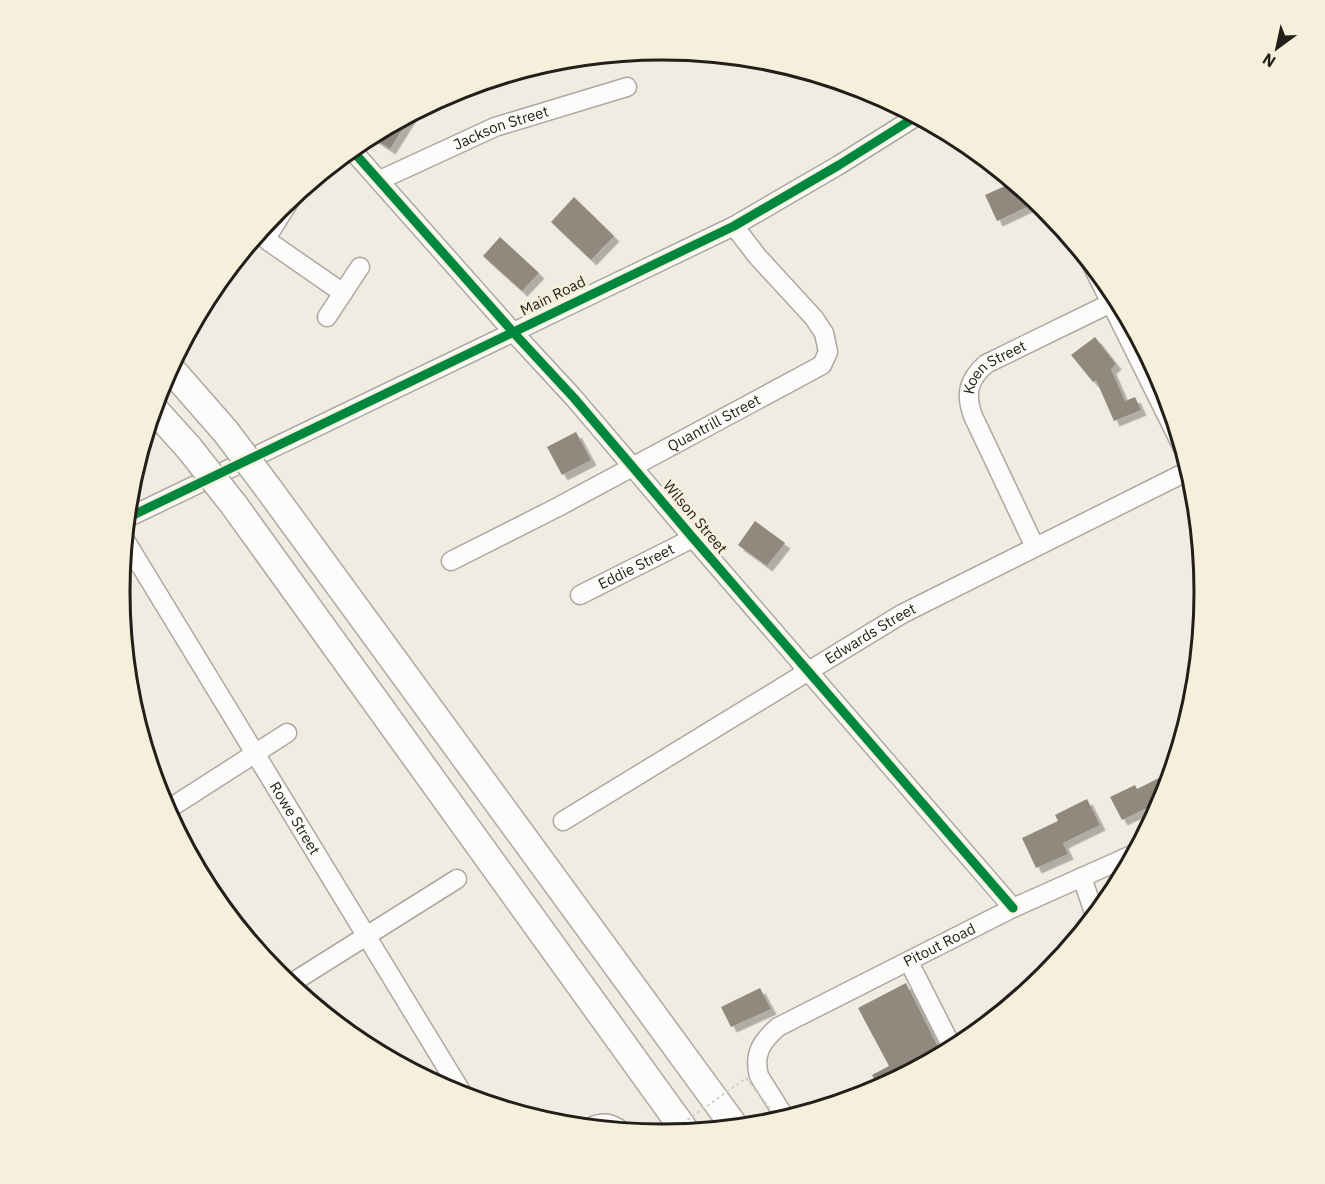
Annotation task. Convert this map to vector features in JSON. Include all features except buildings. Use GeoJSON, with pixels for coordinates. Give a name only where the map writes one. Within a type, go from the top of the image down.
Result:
{"type":"FeatureCollection","features":[{"type":"Feature","properties":{"kind":"highway"},"geometry":{"type":"LineString","coordinates":[[177,376],[226,432],[268,488],[729,1119]]}},
{"type":"Feature","properties":{"kind":"highway"},"geometry":{"type":"LineString","coordinates":[[161,416],[234,505],[680,1123]]}},
{"type":"Feature","properties":{"kind":"street","name":"Jackson Street"},"geometry":{"type":"LineString","coordinates":[[380,180],[495,127],[627,87]]}},
{"type":"Feature","properties":{"kind":"street","name":"Main Road"},"geometry":{"type":"LineString","coordinates":[[137,513],[734,226],[909,121]]}},
{"type":"Feature","properties":{"kind":"street","name":"Wilson Street"},"geometry":{"type":"LineString","coordinates":[[358,156],[574,398],[1013,908]]}},
{"type":"Feature","properties":{"kind":"street","name":"Quantrill Street"},"geometry":{"type":"LineString","coordinates":[[451,561],[558,507],[822,365],[827,357],[828,344],[824,333],[814,318],[757,256],[734,226]]}},
{"type":"Feature","properties":{"kind":"street"},"geometry":{"type":"LineString","coordinates":[[267,237],[273,246],[343,293]]}},
{"type":"Feature","properties":{"kind":"street"},"geometry":{"type":"LineString","coordinates":[[327,317],[360,267]]}},
{"type":"Feature","properties":{"kind":"street","name":"Koen Street"},"geometry":{"type":"LineString","coordinates":[[1035,547],[968,404],[969,388],[975,375],[986,364],[1110,304]]}},
{"type":"Feature","properties":{"kind":"street"},"geometry":{"type":"LineString","coordinates":[[1120,320],[1156,394]]}},
{"type":"Feature","properties":{"kind":"street","name":"Edwards Street"},"geometry":{"type":"LineString","coordinates":[[563,821],[902,614],[1181,475]]}},
{"type":"Feature","properties":{"kind":"street","name":"Eddie Street"},"geometry":{"type":"LineString","coordinates":[[580,595],[693,538]]}},
{"type":"Feature","properties":{"kind":"street","name":"Rowe Street"},"geometry":{"type":"LineString","coordinates":[[132,552],[456,1082]]}},
{"type":"Feature","properties":{"kind":"street"},"geometry":{"type":"LineString","coordinates":[[175,805],[287,733]]}},
{"type":"Feature","properties":{"kind":"street","name":"Pitout Road"},"geometry":{"type":"LineString","coordinates":[[781,1111],[757,1069],[758,1053],[763,1042],[778,1027],[1013,908],[1122,859]]}},
{"type":"Feature","properties":{"kind":"street"},"geometry":{"type":"LineString","coordinates":[[1082,877],[1092,906]]}},
{"type":"Feature","properties":{"kind":"street"},"geometry":{"type":"LineString","coordinates":[[298,979],[457,879]]}},
{"type":"Feature","properties":{"kind":"street"},"geometry":{"type":"LineString","coordinates":[[909,962],[948,1040]]}},
{"type":"Feature","properties":{"kind":"path"},"geometry":{"type":"LineString","coordinates":[[683,1123],[746,1078],[773,1112]]}},
{"type":"Feature","properties":{"kind":"cycle path"},"geometry":{"type":"LineString","coordinates":[[137,513],[734,226],[909,121]]}},
{"type":"Feature","properties":{"kind":"cycle path"},"geometry":{"type":"LineString","coordinates":[[358,157],[574,398],[1013,908]]}}]}
